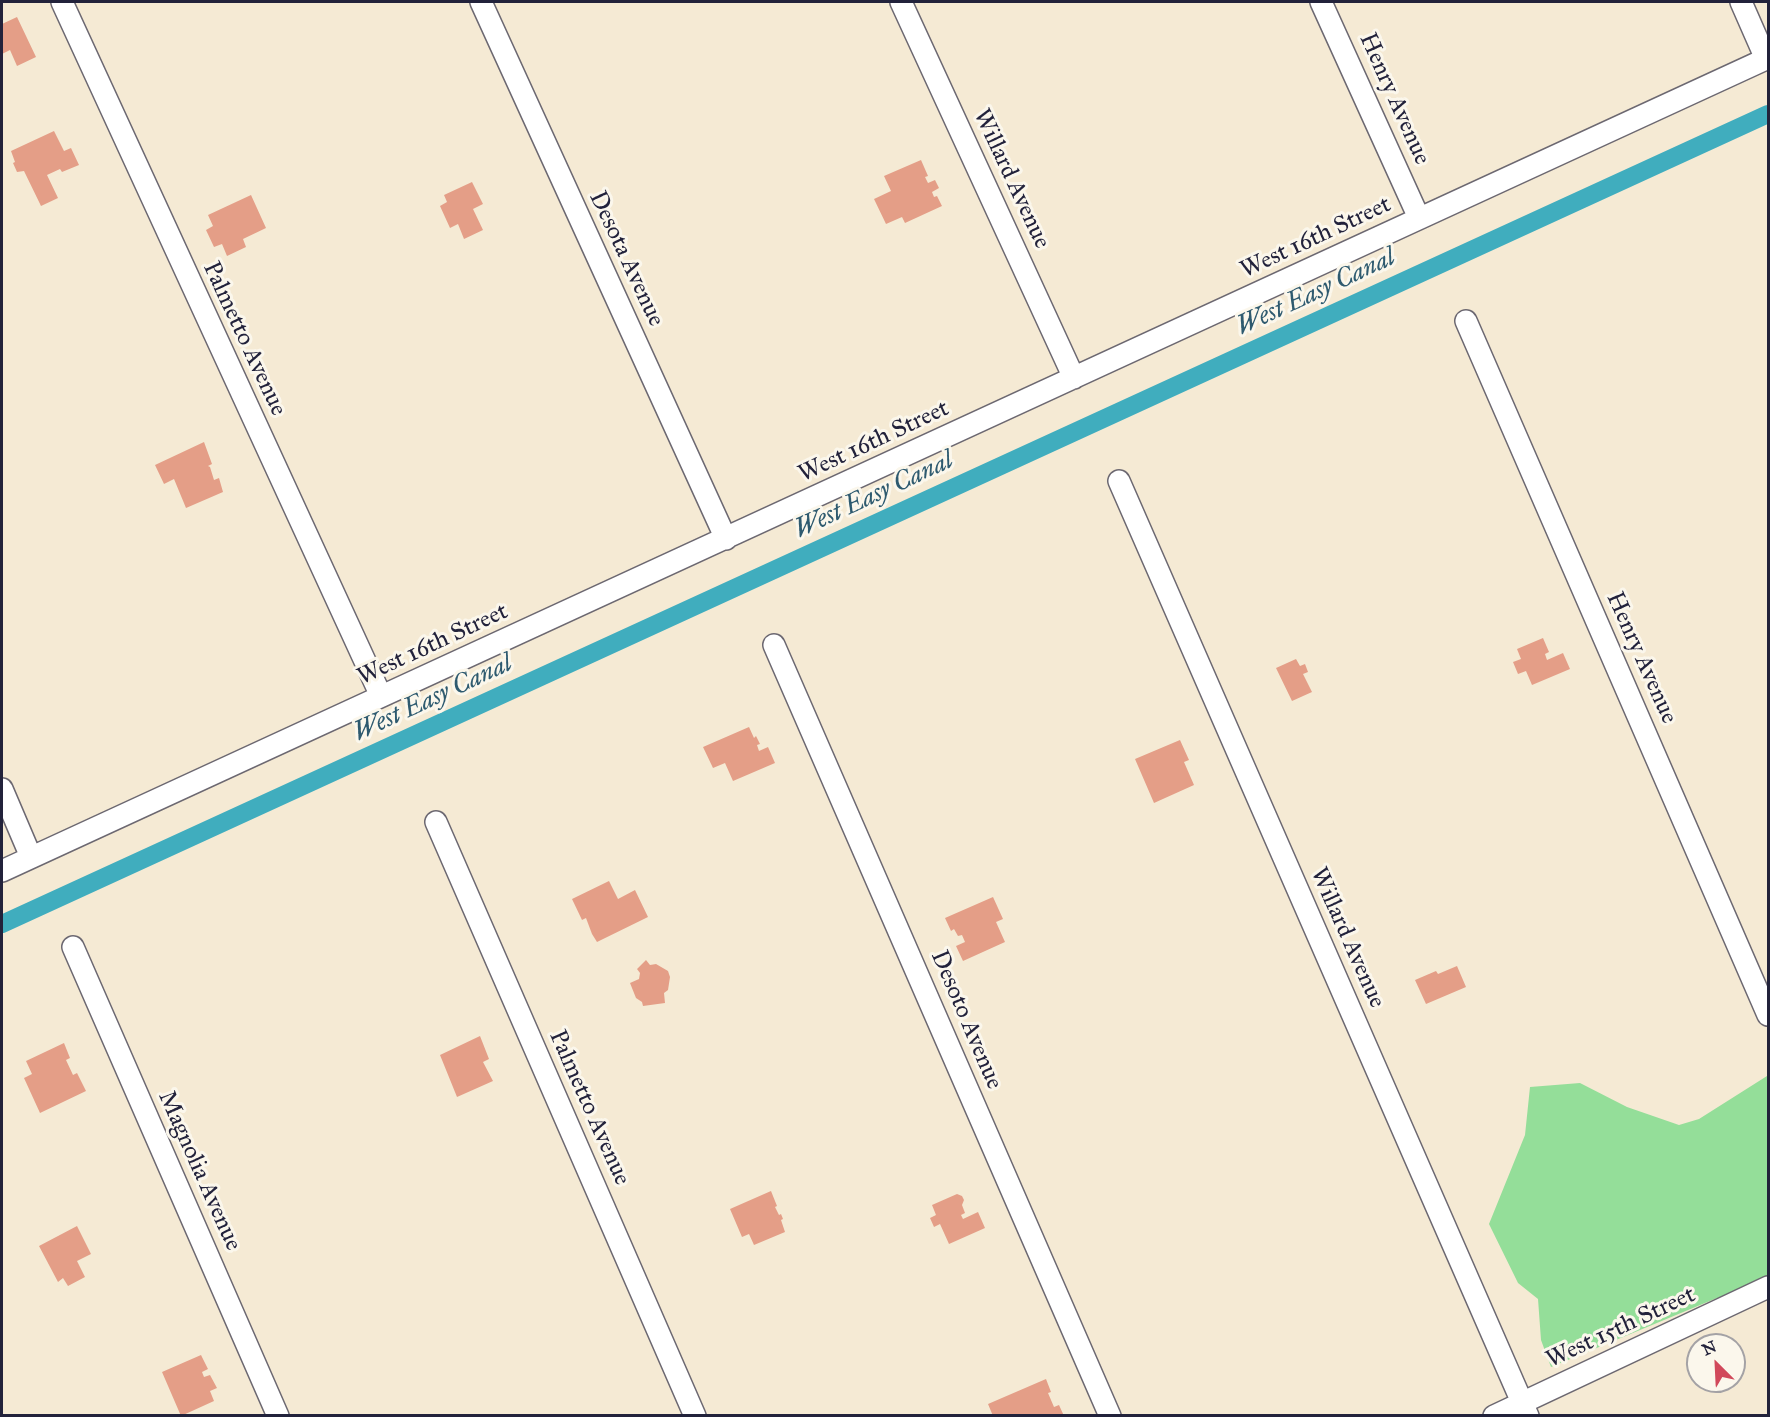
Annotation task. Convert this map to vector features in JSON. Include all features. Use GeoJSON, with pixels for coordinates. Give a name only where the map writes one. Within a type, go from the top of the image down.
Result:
{"type":"FeatureCollection","features":[{"type":"Feature","properties":{"kind":"street","name":"Palmetto Avenue"},"geometry":{"type":"LineString","coordinates":[[62,2],[381,696]]}},
{"type":"Feature","properties":{"kind":"street","name":"Desota Avenue"},"geometry":{"type":"LineString","coordinates":[[481,2],[726,539]]}},
{"type":"Feature","properties":{"kind":"street","name":"Willard Avenue"},"geometry":{"type":"LineString","coordinates":[[902,2],[1074,378]]}},
{"type":"Feature","properties":{"kind":"street","name":"Henry Avenue"},"geometry":{"type":"LineString","coordinates":[[1321,2],[1419,218]]}},
{"type":"Feature","properties":{"kind":"street"},"geometry":{"type":"LineString","coordinates":[[1741,2],[1767,59]]}},
{"type":"Feature","properties":{"kind":"street","name":"West 16th Street"},"geometry":{"type":"LineString","coordinates":[[2,871],[1767,59]]}},
{"type":"Feature","properties":{"kind":"street","name":"Henry Avenue"},"geometry":{"type":"LineString","coordinates":[[1466,321],[1768,1015]]}},
{"type":"Feature","properties":{"kind":"street","name":"Willard Avenue"},"geometry":{"type":"LineString","coordinates":[[1119,481],[1525,1409]]}},
{"type":"Feature","properties":{"kind":"street","name":"Desoto Avenue"},"geometry":{"type":"LineString","coordinates":[[774,645],[1110,1416]]}},
{"type":"Feature","properties":{"kind":"street"},"geometry":{"type":"LineString","coordinates":[[2,789],[31,857]]}},
{"type":"Feature","properties":{"kind":"street","name":"Palmetto Avenue"},"geometry":{"type":"LineString","coordinates":[[436,822],[695,1416]]}},
{"type":"Feature","properties":{"kind":"street","name":"Magnolia Avenue"},"geometry":{"type":"LineString","coordinates":[[73,946],[278,1416]]}},
{"type":"Feature","properties":{"kind":"street","name":"West 15th Street"},"geometry":{"type":"LineString","coordinates":[[1494,1416],[1525,1409],[1768,1287]]}},
{"type":"Feature","properties":{"kind":"green space"},"geometry":{"type":"Polygon","coordinates":[[[1768,1073],[1768,1286],[1729,1298],[1717,1298],[1551,1367],[1541,1340],[1538,1299],[1518,1283],[1489,1224],[1525,1135],[1530,1087],[1580,1083],[1627,1107],[1679,1125],[1699,1119],[1767,1076],[1768,1073]]]}},
{"type":"Feature","properties":{"kind":"building"},"geometry":{"type":"Polygon","coordinates":[[[17,17],[36,57],[17,66],[10,50],[2,54],[2,24],[17,17]]]}},
{"type":"Feature","properties":{"kind":"building"},"geometry":{"type":"Polygon","coordinates":[[[54,131],[64,151],[71,148],[79,165],[62,172],[60,169],[47,175],[58,198],[41,206],[24,171],[17,172],[11,151],[54,131]]]}},
{"type":"Feature","properties":{"kind":"building"},"geometry":{"type":"Polygon","coordinates":[[[921,160],[928,176],[925,177],[928,183],[935,180],[939,188],[932,192],[942,206],[905,223],[902,217],[886,224],[874,199],[891,191],[884,176],[921,160]]]}},
{"type":"Feature","properties":{"kind":"building"},"geometry":{"type":"Polygon","coordinates":[[[472,182],[483,204],[473,209],[483,230],[464,239],[458,224],[450,228],[440,206],[447,202],[444,195],[472,182]]]}},
{"type":"Feature","properties":{"kind":"building"},"geometry":{"type":"Polygon","coordinates":[[[251,195],[266,228],[243,239],[246,247],[227,256],[222,244],[214,247],[206,230],[213,226],[208,215],[251,195]]]}},
{"type":"Feature","properties":{"kind":"building"},"geometry":{"type":"Polygon","coordinates":[[[204,442],[212,464],[208,466],[214,480],[219,478],[223,492],[186,508],[174,479],[164,484],[155,465],[204,442]]]}},
{"type":"Feature","properties":{"kind":"building"},"geometry":{"type":"Polygon","coordinates":[[[1543,638],[1549,652],[1545,654],[1547,660],[1563,653],[1570,669],[1532,685],[1526,671],[1518,674],[1513,662],[1521,659],[1517,649],[1543,638]]]}},
{"type":"Feature","properties":{"kind":"building"},"geometry":{"type":"Polygon","coordinates":[[[1296,659],[1300,666],[1305,664],[1308,672],[1303,674],[1312,692],[1292,701],[1276,668],[1296,659]]]}},
{"type":"Feature","properties":{"kind":"building"},"geometry":{"type":"Polygon","coordinates":[[[749,727],[760,744],[757,745],[759,751],[768,747],[775,763],[733,781],[725,763],[713,768],[703,747],[749,727]]]}},
{"type":"Feature","properties":{"kind":"building"},"geometry":{"type":"Polygon","coordinates":[[[1180,740],[1189,760],[1184,762],[1194,785],[1154,803],[1135,759],[1180,740]]]}},
{"type":"Feature","properties":{"kind":"building"},"geometry":{"type":"Polygon","coordinates":[[[609,881],[618,899],[635,890],[648,917],[597,942],[586,918],[582,920],[572,899],[609,881]]]}},
{"type":"Feature","properties":{"kind":"building"},"geometry":{"type":"Polygon","coordinates":[[[993,897],[1003,919],[996,922],[1005,942],[963,961],[956,946],[965,942],[962,935],[958,936],[954,929],[951,931],[945,918],[993,897]]]}},
{"type":"Feature","properties":{"kind":"building"},"geometry":{"type":"Polygon","coordinates":[[[646,960],[650,965],[656,964],[668,971],[670,977],[668,990],[664,993],[665,1003],[643,1006],[642,1002],[636,998],[630,983],[639,979],[640,973],[637,969],[646,960]]]}},
{"type":"Feature","properties":{"kind":"building"},"geometry":{"type":"Polygon","coordinates":[[[1457,966],[1466,987],[1426,1004],[1415,980],[1436,971],[1438,974],[1457,966]]]}},
{"type":"Feature","properties":{"kind":"building"},"geometry":{"type":"Polygon","coordinates":[[[480,1036],[489,1059],[483,1062],[493,1081],[457,1097],[440,1055],[480,1036]]]}},
{"type":"Feature","properties":{"kind":"building"},"geometry":{"type":"Polygon","coordinates":[[[64,1043],[70,1058],[66,1060],[73,1075],[77,1073],[86,1091],[40,1113],[24,1078],[32,1074],[26,1061],[64,1043]]]}},
{"type":"Feature","properties":{"kind":"building"},"geometry":{"type":"Polygon","coordinates":[[[771,1191],[777,1206],[775,1207],[783,1219],[781,1220],[785,1232],[754,1245],[749,1234],[742,1237],[730,1209],[771,1191]]]}},
{"type":"Feature","properties":{"kind":"building"},"geometry":{"type":"Polygon","coordinates":[[[957,1194],[964,1200],[962,1205],[965,1213],[961,1215],[963,1219],[978,1212],[985,1228],[949,1244],[940,1224],[934,1227],[930,1218],[936,1215],[932,1205],[957,1194]]]}},
{"type":"Feature","properties":{"kind":"building"},"geometry":{"type":"Polygon","coordinates":[[[77,1226],[91,1254],[77,1261],[85,1277],[68,1286],[63,1278],[58,1282],[39,1246],[77,1226]]]}},
{"type":"Feature","properties":{"kind":"building"},"geometry":{"type":"Polygon","coordinates":[[[201,1355],[208,1369],[202,1372],[204,1377],[210,1375],[217,1388],[210,1391],[214,1401],[181,1416],[162,1372],[201,1355]]]}},
{"type":"Feature","properties":{"kind":"building"},"geometry":{"type":"Polygon","coordinates":[[[1046,1379],[1051,1392],[1048,1393],[1054,1407],[1059,1405],[1064,1416],[993,1416],[988,1404],[1046,1379]]]}},
{"type":"Feature","properties":{"kind":"waterway","name":"West Easy Canal"},"geometry":{"type":"LineString","coordinates":[[2,924],[1768,114]]}}]}
